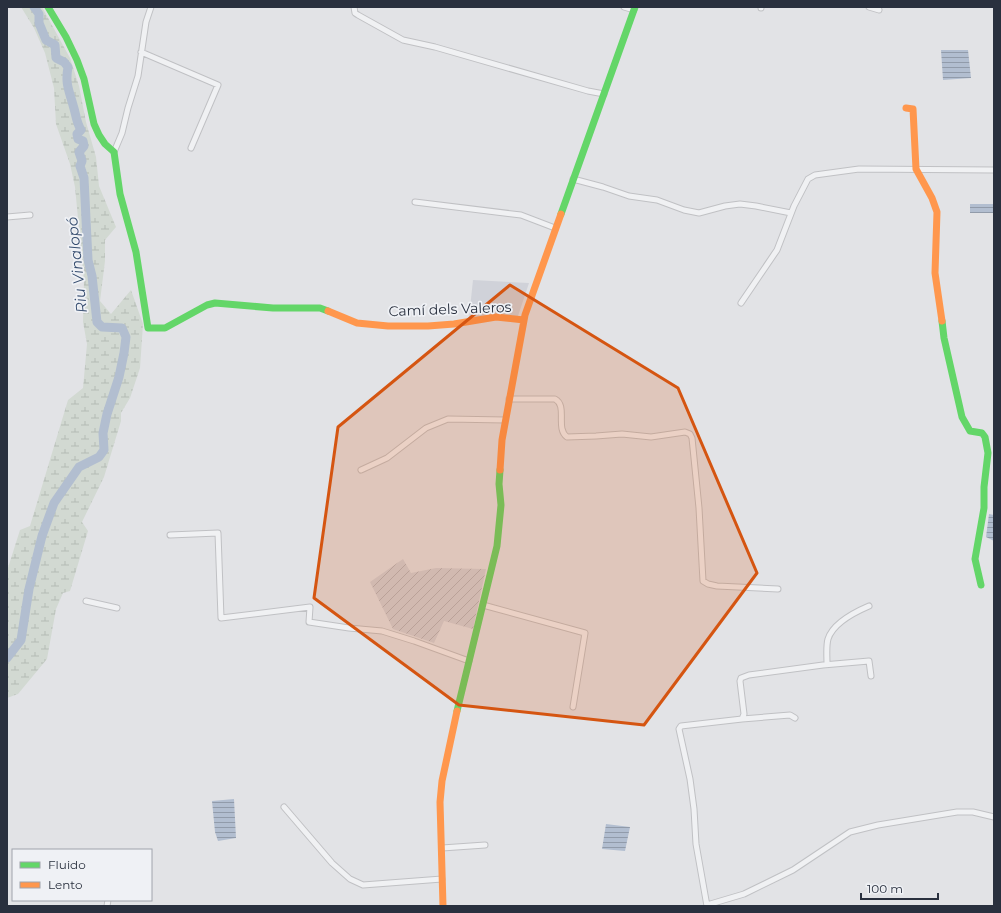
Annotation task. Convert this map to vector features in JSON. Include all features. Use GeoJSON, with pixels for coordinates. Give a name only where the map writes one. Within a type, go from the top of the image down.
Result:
{"type":"FeatureCollection","features":[{"type":"Feature","properties":{"kind":"street"},"geometry":{"type":"LineString","coordinates":[[48,7],[71,47],[81,70],[90,110],[100,136],[107,147],[114,152],[122,133],[135,88],[146,22],[151,7]]}},
{"type":"Feature","properties":{"kind":"street"},"geometry":{"type":"LineString","coordinates":[[354,7],[355,13],[403,40],[435,47],[588,91],[604,94]]}},
{"type":"Feature","properties":{"kind":"street"},"geometry":{"type":"LineString","coordinates":[[443,906],[440,802],[442,781],[497,546],[502,440],[524,320],[532,292],[634,8],[624,7]]}},
{"type":"Feature","properties":{"kind":"street"},"geometry":{"type":"LineString","coordinates":[[869,7],[879,10]]}},
{"type":"Feature","properties":{"kind":"street"},"geometry":{"type":"LineString","coordinates":[[141,52],[218,85],[192,148]]}},
{"type":"Feature","properties":{"kind":"street"},"geometry":{"type":"LineString","coordinates":[[906,108],[913,109],[916,169],[932,198],[937,212],[935,273],[944,338],[962,417],[970,431],[982,433],[985,437],[988,453],[984,486],[984,508],[975,559],[982,585]]}},
{"type":"Feature","properties":{"kind":"street","name":"Camí dels Valeros"},"geometry":{"type":"LineString","coordinates":[[114,152],[120,194],[136,252],[148,328],[165,328],[207,305],[215,303],[273,308],[328,309],[348,320],[361,324],[399,326],[467,323],[487,318],[524,320]]}},
{"type":"Feature","properties":{"kind":"street"},"geometry":{"type":"LineString","coordinates":[[741,303],[777,250],[808,179],[815,174],[858,169],[994,170]]}},
{"type":"Feature","properties":{"kind":"street"},"geometry":{"type":"LineString","coordinates":[[573,179],[629,196],[656,200],[684,210],[700,213],[725,206],[740,204],[792,213]]}},
{"type":"Feature","properties":{"kind":"street"},"geometry":{"type":"LineString","coordinates":[[415,202],[521,215],[555,228]]}},
{"type":"Feature","properties":{"kind":"street"},"geometry":{"type":"LineString","coordinates":[[7,217],[30,215]]}},
{"type":"Feature","properties":{"kind":"street"},"geometry":{"type":"LineString","coordinates":[[509,399],[556,399],[561,405],[563,434],[567,437],[622,434],[651,437],[685,432],[690,434],[692,438],[703,581],[708,584],[718,586],[778,589]]}},
{"type":"Feature","properties":{"kind":"street"},"geometry":{"type":"LineString","coordinates":[[361,470],[386,458],[426,428],[448,419],[505,420]]}},
{"type":"Feature","properties":{"kind":"street"},"geometry":{"type":"LineString","coordinates":[[170,535],[218,533],[221,618],[310,607],[309,622],[382,631],[469,661]]}},
{"type":"Feature","properties":{"kind":"street"},"geometry":{"type":"LineString","coordinates":[[86,601],[117,608]]}},
{"type":"Feature","properties":{"kind":"street"},"geometry":{"type":"LineString","coordinates":[[483,605],[585,634],[573,707]]}},
{"type":"Feature","properties":{"kind":"street"},"geometry":{"type":"LineString","coordinates":[[827,664],[828,640],[832,631],[852,614],[869,606]]}},
{"type":"Feature","properties":{"kind":"street"},"geometry":{"type":"LineString","coordinates":[[742,719],[744,714],[740,681],[741,678],[749,675],[827,664],[869,661],[871,676]]}},
{"type":"Feature","properties":{"kind":"street"},"geometry":{"type":"LineString","coordinates":[[794,718],[790,715],[742,719],[682,726],[679,730],[690,780],[694,809],[696,844],[707,906],[744,894],[793,870],[850,832],[878,825],[957,812],[973,812],[994,817]]}},
{"type":"Feature","properties":{"kind":"street"},"geometry":{"type":"LineString","coordinates":[[284,807],[332,863],[350,879],[363,885],[442,879]]}},
{"type":"Feature","properties":{"kind":"street"},"geometry":{"type":"LineString","coordinates":[[442,848],[485,845]]}},
{"type":"Feature","properties":{"kind":"highlighted area"},"geometry":{"type":"Polygon","coordinates":[[[510,285],[678,388],[757,573],[644,725],[459,705],[314,598],[338,427],[510,285]]]}},
{"type":"Feature","properties":{"kind":"shaded area"},"geometry":{"type":"Polygon","coordinates":[[[473,280],[529,283],[518,316],[469,318],[473,280]]]}},
{"type":"Feature","properties":{"kind":"shaded area"},"geometry":{"type":"Polygon","coordinates":[[[403,559],[411,573],[436,568],[486,569],[473,629],[444,621],[434,643],[393,629],[370,582],[403,559]]]}},
{"type":"Feature","properties":{"kind":"green space"},"geometry":{"type":"Polygon","coordinates":[[[21,7],[42,7],[70,58],[79,86],[86,122],[96,157],[99,186],[116,227],[105,240],[105,261],[100,301],[111,314],[131,290],[143,324],[140,368],[130,398],[121,413],[121,421],[104,477],[82,522],[88,531],[70,591],[63,593],[56,609],[47,659],[18,694],[7,698],[7,571],[20,530],[30,526],[68,400],[83,388],[87,344],[83,322],[84,281],[75,187],[70,164],[56,124],[54,88],[45,53],[34,28],[21,7]]]}},
{"type":"Feature","properties":{"kind":"water"},"geometry":{"type":"Polygon","coordinates":[[[941,50],[968,50],[971,78],[943,80],[941,50]]]}},
{"type":"Feature","properties":{"kind":"water"},"geometry":{"type":"Polygon","coordinates":[[[970,204],[994,204],[994,213],[970,213],[970,204]]]}},
{"type":"Feature","properties":{"kind":"water"},"geometry":{"type":"Polygon","coordinates":[[[989,514],[994,515],[994,541],[986,537],[989,514]]]}},
{"type":"Feature","properties":{"kind":"water"},"geometry":{"type":"Polygon","coordinates":[[[234,799],[236,838],[218,841],[215,832],[212,801],[234,799]]]}},
{"type":"Feature","properties":{"kind":"water"},"geometry":{"type":"Polygon","coordinates":[[[606,824],[630,827],[625,851],[602,849],[606,824]]]}},
{"type":"Feature","properties":{"kind":"waterway","name":"Riu Vinalopó"},"geometry":{"type":"LineString","coordinates":[[7,658],[21,640],[29,589],[42,536],[54,503],[79,467],[99,457],[104,450],[103,433],[107,414],[119,377],[126,337],[122,328],[102,327],[97,322],[92,276],[88,260],[84,178],[80,166],[82,161],[79,152],[84,146],[83,141],[78,139],[77,134],[81,130],[77,121],[68,87],[68,67],[64,62],[56,58],[55,45],[46,40],[39,23],[39,14],[34,7]]}},
{"type":"Feature","properties":{"kind":"traffic: fast"},"geometry":{"type":"LineString","coordinates":[[48,7],[66,37],[77,60],[84,79],[94,124],[99,135],[105,144],[114,152],[120,194],[136,252],[148,328],[165,328],[207,305],[215,303],[273,308],[320,308],[328,311]]}},
{"type":"Feature","properties":{"kind":"traffic: fast"},"geometry":{"type":"LineString","coordinates":[[561,214],[635,7]]}},
{"type":"Feature","properties":{"kind":"traffic: fast"},"geometry":{"type":"LineString","coordinates":[[942,321],[944,338],[962,417],[970,431],[982,433],[985,437],[988,453],[984,487],[984,508],[975,559],[981,585]]}},
{"type":"Feature","properties":{"kind":"traffic: fast"},"geometry":{"type":"LineString","coordinates":[[457,711],[497,546],[501,505],[499,484],[500,470]]}},
{"type":"Feature","properties":{"kind":"traffic: slow"},"geometry":{"type":"LineString","coordinates":[[906,108],[913,109],[916,169],[932,198],[937,212],[935,273],[942,321]]}},
{"type":"Feature","properties":{"kind":"traffic: slow"},"geometry":{"type":"LineString","coordinates":[[500,470],[502,440],[525,315],[561,214]]}},
{"type":"Feature","properties":{"kind":"traffic: slow"},"geometry":{"type":"LineString","coordinates":[[328,311],[357,323],[388,326],[428,326],[454,324],[496,317],[524,320]]}},
{"type":"Feature","properties":{"kind":"traffic: slow"},"geometry":{"type":"LineString","coordinates":[[443,906],[440,802],[442,781],[457,711]]}}]}
